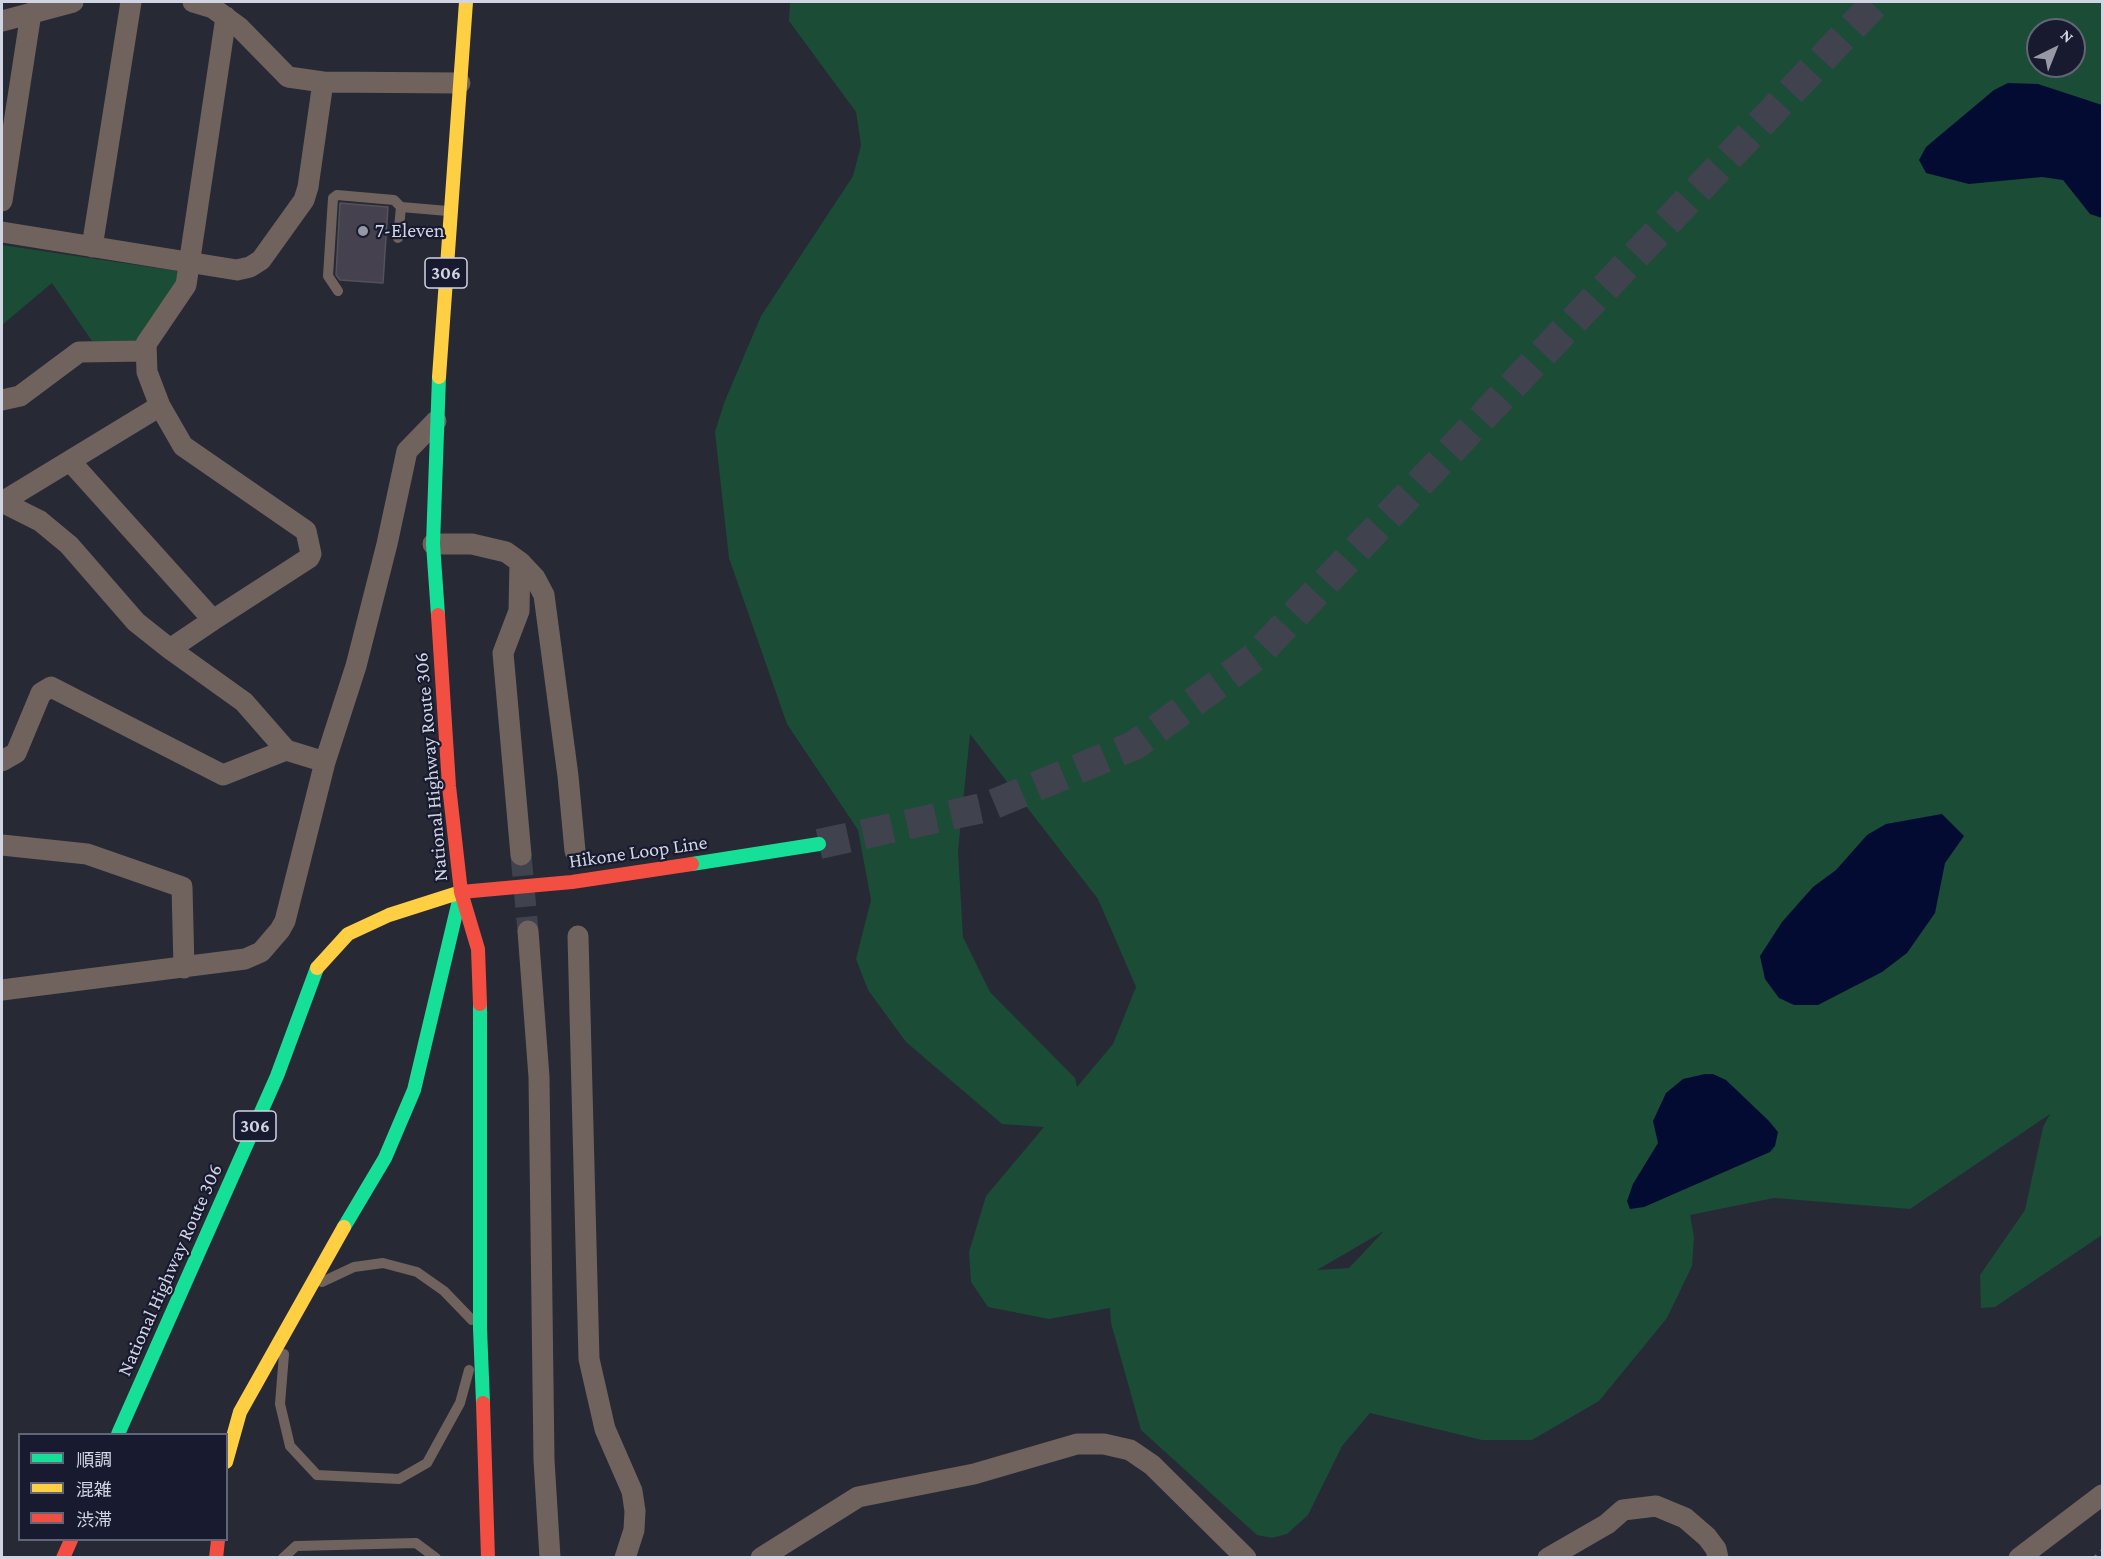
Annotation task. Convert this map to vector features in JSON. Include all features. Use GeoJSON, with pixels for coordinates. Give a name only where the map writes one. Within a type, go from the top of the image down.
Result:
{"type":"FeatureCollection","features":[{"type":"Feature","properties":{"kind":"main road","name":"National Highway Route 306"},"geometry":{"type":"LineString","coordinates":[[118,1433],[277,1076],[318,966],[348,934],[389,915],[461,892],[449,786],[433,544],[436,421],[466,2]]}},
{"type":"Feature","properties":{"kind":"main road","name":"Hikone Loop Line"},"geometry":{"type":"LineString","coordinates":[[461,892],[573,882],[819,844]]}},
{"type":"Feature","properties":{"kind":"main road"},"geometry":{"type":"LineString","coordinates":[[228,1455],[240,1412],[286,1325],[385,1158],[414,1090],[461,892]]}},
{"type":"Feature","properties":{"kind":"main road"},"geometry":{"type":"LineString","coordinates":[[461,892],[478,949],[481,1023],[480,1328],[488,1557]]}},
{"type":"Feature","properties":{"kind":"main road"},"geometry":{"type":"LineString","coordinates":[[63,1557],[70,1541]]}},
{"type":"Feature","properties":{"kind":"main road"},"geometry":{"type":"LineString","coordinates":[[216,1557],[218,1541]]}},
{"type":"Feature","properties":{"kind":"street"},"geometry":{"type":"LineString","coordinates":[[2,21],[74,2]]}},
{"type":"Feature","properties":{"kind":"street"},"geometry":{"type":"LineString","coordinates":[[92,247],[130,2]]}},
{"type":"Feature","properties":{"kind":"street"},"geometry":{"type":"LineString","coordinates":[[194,2],[213,8],[226,17],[288,77],[323,82],[460,83]]}},
{"type":"Feature","properties":{"kind":"street"},"geometry":{"type":"LineString","coordinates":[[2,201],[31,12]]}},
{"type":"Feature","properties":{"kind":"street"},"geometry":{"type":"LineString","coordinates":[[170,649],[309,558],[311,554],[306,531],[183,446],[160,406],[147,372],[146,344],[186,285],[187,262],[226,17]]}},
{"type":"Feature","properties":{"kind":"street"},"geometry":{"type":"LineString","coordinates":[[2,232],[237,270],[250,267],[261,260],[304,200],[308,187],[323,82]]}},
{"type":"Feature","properties":{"kind":"street"},"geometry":{"type":"LineString","coordinates":[[2,400],[20,396],[79,352],[146,351]]}},
{"type":"Feature","properties":{"kind":"street"},"geometry":{"type":"LineString","coordinates":[[2,502],[160,406]]}},
{"type":"Feature","properties":{"kind":"street"},"geometry":{"type":"LineString","coordinates":[[2,990],[245,959],[261,952],[280,930],[285,921],[326,762],[356,666],[387,544],[407,451],[436,421]]}},
{"type":"Feature","properties":{"kind":"street"},"geometry":{"type":"LineString","coordinates":[[70,461],[213,620]]}},
{"type":"Feature","properties":{"kind":"street"},"geometry":{"type":"LineString","coordinates":[[2,502],[40,521],[69,545],[136,621],[170,649],[244,702],[286,750],[326,762]]}},
{"type":"Feature","properties":{"kind":"street"},"geometry":{"type":"LineString","coordinates":[[433,544],[489,546],[520,561],[535,578],[544,595],[576,851]]}},
{"type":"Feature","properties":{"kind":"street"},"geometry":{"type":"LineString","coordinates":[[520,561],[519,610],[503,652],[521,855]]}},
{"type":"Feature","properties":{"kind":"street"},"geometry":{"type":"LineString","coordinates":[[2,761],[15,753],[41,693],[51,687],[223,775],[286,750]]}},
{"type":"Feature","properties":{"kind":"street"},"geometry":{"type":"LineString","coordinates":[[2,845],[87,854],[182,887],[184,968]]}},
{"type":"Feature","properties":{"kind":"street"},"geometry":{"type":"LineString","coordinates":[[528,931],[539,1077],[544,1460],[550,1557]]}},
{"type":"Feature","properties":{"kind":"street"},"geometry":{"type":"LineString","coordinates":[[578,936],[589,1359],[601,1418],[632,1491],[635,1511],[634,1530],[625,1557]]}},
{"type":"Feature","properties":{"kind":"street"},"geometry":{"type":"LineString","coordinates":[[761,1557],[858,1497],[974,1474],[1077,1444],[1104,1444],[1130,1450],[1152,1465],[1246,1557]]}},
{"type":"Feature","properties":{"kind":"street"},"geometry":{"type":"LineString","coordinates":[[2019,1557],[2103,1495]]}},
{"type":"Feature","properties":{"kind":"street"},"geometry":{"type":"LineString","coordinates":[[1548,1557],[1607,1524],[1623,1510],[1656,1506],[1685,1518],[1707,1537],[1716,1549],[1718,1557]]}},
{"type":"Feature","properties":{"kind":"lane"},"geometry":{"type":"LineString","coordinates":[[338,291],[328,276],[333,198],[338,195],[394,200],[401,207],[451,211]]}},
{"type":"Feature","properties":{"kind":"lane"},"geometry":{"type":"LineString","coordinates":[[398,238],[401,207]]}},
{"type":"Feature","properties":{"kind":"lane"},"geometry":{"type":"LineString","coordinates":[[286,1325],[280,1404],[290,1446],[317,1475],[399,1479],[427,1463],[460,1403],[480,1328],[444,1291],[417,1272],[383,1263],[354,1267],[306,1290]]}},
{"type":"Feature","properties":{"kind":"lane"},"geometry":{"type":"LineString","coordinates":[[283,1557],[296,1546],[416,1543],[436,1557]]}},
{"type":"Feature","properties":{"kind":"green space"},"geometry":{"type":"Polygon","coordinates":[[[790,2],[2102,2],[2102,1235],[1995,1307],[1981,1308],[1980,1275],[2025,1210],[2043,1127],[2050,1114],[1910,1209],[1774,1198],[1690,1215],[1694,1237],[1692,1266],[1667,1318],[1599,1401],[1532,1440],[1482,1440],[1370,1413],[1342,1446],[1308,1515],[1287,1534],[1272,1538],[1257,1535],[1141,1430],[1111,1323],[1110,1308],[1049,1319],[988,1307],[971,1282],[969,1252],[986,1196],[1044,1127],[1002,1124],[906,1042],[868,990],[856,959],[871,900],[858,830],[787,724],[729,558],[715,432],[724,403],[761,316],[853,176],[861,145],[856,112],[789,21],[790,2]],[[970,734],[958,851],[963,937],[990,992],[1075,1078],[1077,1087],[1113,1044],[1136,987],[1098,899],[970,734]],[[1384,1231],[1317,1270],[1349,1268],[1384,1231]]]}},
{"type":"Feature","properties":{"kind":"green space"},"geometry":{"type":"Polygon","coordinates":[[[2,245],[177,271],[179,281],[137,341],[92,341],[52,283],[2,325],[2,245]]]}},
{"type":"Feature","properties":{"kind":"water"},"geometry":{"type":"Polygon","coordinates":[[[2008,83],[2038,84],[2102,105],[2102,218],[2090,214],[2063,180],[2042,177],[1969,184],[1926,173],[1919,160],[1926,147],[1994,90],[2008,83]]]}},
{"type":"Feature","properties":{"kind":"water"},"geometry":{"type":"Polygon","coordinates":[[[1942,814],[1964,836],[1945,863],[1935,913],[1907,953],[1882,972],[1818,1005],[1794,1005],[1779,998],[1765,979],[1760,956],[1782,922],[1813,887],[1836,870],[1867,835],[1886,824],[1942,814]]]}},
{"type":"Feature","properties":{"kind":"water"},"geometry":{"type":"Polygon","coordinates":[[[1713,1074],[1726,1080],[1769,1121],[1778,1132],[1775,1146],[1770,1152],[1644,1207],[1630,1209],[1627,1201],[1633,1184],[1658,1143],[1653,1121],[1666,1093],[1683,1079],[1713,1074]]]}},
{"type":"Feature","properties":{"kind":"building","name":"7-Eleven"},"geometry":{"type":"Polygon","coordinates":[[[340,203],[388,207],[383,283],[340,280],[336,275],[340,203]]]}},
{"type":"Feature","properties":{"kind":"tunnel"},"geometry":{"type":"LineString","coordinates":[[819,844],[987,807],[1135,745],[1255,657],[1876,2]]}},
{"type":"Feature","properties":{"kind":"tunnel"},"geometry":{"type":"LineString","coordinates":[[521,855],[528,931]]}},
{"type":"Feature","properties":{"kind":"railway"},"geometry":{"type":"LineString","coordinates":[[2095,1558],[2102,1551]]}},
{"type":"Feature","properties":{"kind":"traffic: fast"},"geometry":{"type":"LineString","coordinates":[[438,615],[433,544],[439,377]]}},
{"type":"Feature","properties":{"kind":"traffic: fast"},"geometry":{"type":"LineString","coordinates":[[692,864],[819,844]]}},
{"type":"Feature","properties":{"kind":"traffic: fast"},"geometry":{"type":"LineString","coordinates":[[344,1227],[385,1158],[414,1090],[461,892]]}},
{"type":"Feature","properties":{"kind":"traffic: fast"},"geometry":{"type":"LineString","coordinates":[[118,1433],[277,1076],[317,968]]}},
{"type":"Feature","properties":{"kind":"traffic: fast"},"geometry":{"type":"LineString","coordinates":[[480,1004],[480,1328],[483,1403]]}},
{"type":"Feature","properties":{"kind":"traffic: slow"},"geometry":{"type":"LineString","coordinates":[[439,377],[466,2]]}},
{"type":"Feature","properties":{"kind":"traffic: slow"},"geometry":{"type":"LineString","coordinates":[[317,968],[348,934],[389,915],[461,892]]}},
{"type":"Feature","properties":{"kind":"traffic: slow"},"geometry":{"type":"LineString","coordinates":[[228,1455],[240,1412],[344,1227]]}},
{"type":"Feature","properties":{"kind":"traffic: jam"},"geometry":{"type":"LineString","coordinates":[[438,615],[449,786],[461,892],[478,949],[480,1004]]}},
{"type":"Feature","properties":{"kind":"traffic: jam"},"geometry":{"type":"LineString","coordinates":[[461,892],[572,882],[692,864]]}},
{"type":"Feature","properties":{"kind":"traffic: jam"},"geometry":{"type":"LineString","coordinates":[[483,1403],[488,1558]]}},
{"type":"Feature","properties":{"kind":"traffic: jam"},"geometry":{"type":"LineString","coordinates":[[63,1558],[71,1541]]}},
{"type":"Feature","properties":{"kind":"traffic: jam"},"geometry":{"type":"LineString","coordinates":[[216,1558],[218,1541]]}},
{"type":"Feature","properties":{"kind":"place","name":"7-Eleven"},"geometry":{"type":"Point","coordinates":[363,231]}}]}
